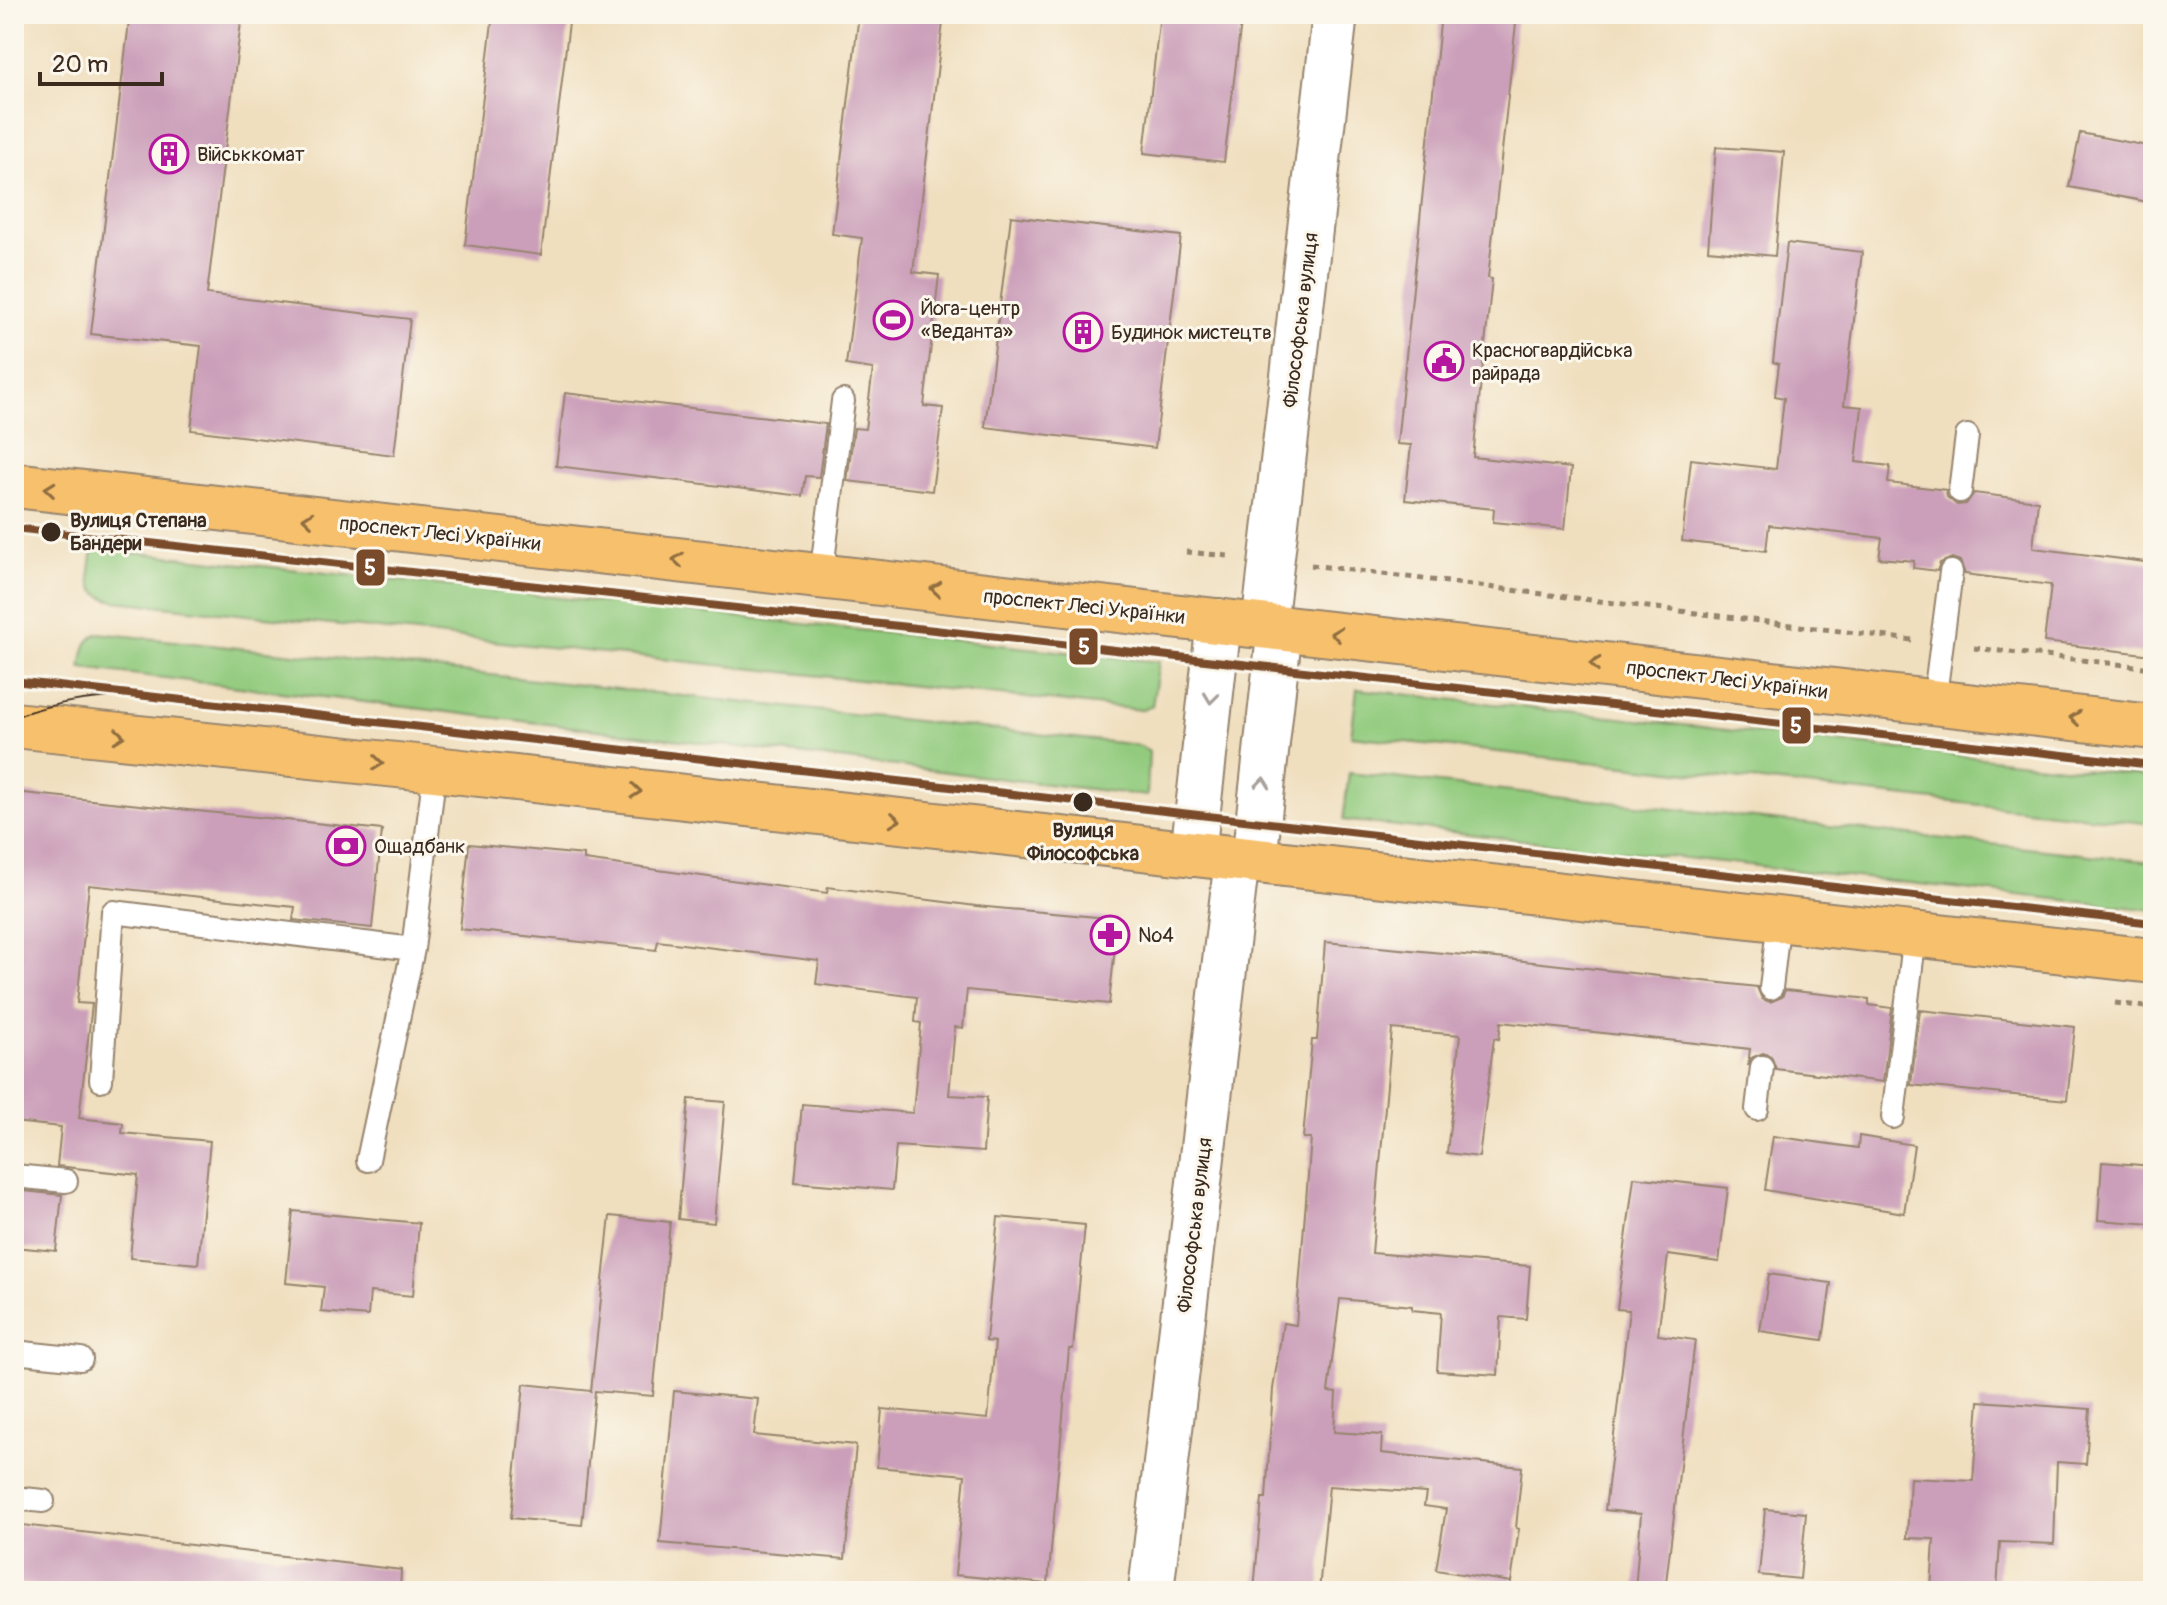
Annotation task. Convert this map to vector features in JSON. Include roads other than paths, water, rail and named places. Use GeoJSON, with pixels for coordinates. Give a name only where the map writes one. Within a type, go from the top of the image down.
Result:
{"type":"FeatureCollection","features":[{"type":"Feature","properties":{"kind":"main road","name":"проспект Лесі Українки"},"geometry":{"type":"LineString","coordinates":[[14,485],[2153,727]]}},
{"type":"Feature","properties":{"kind":"main road"},"geometry":{"type":"LineString","coordinates":[[14,725],[435,769],[2153,961]]}},
{"type":"Feature","properties":{"kind":"main road"},"geometry":{"type":"LineString","coordinates":[[14,741],[32,734],[64,730]]}},
{"type":"Feature","properties":{"kind":"street","name":"Філософська вулиця"},"geometry":{"type":"LineString","coordinates":[[1151,1591],[1245,859],[1335,14]]}},
{"type":"Feature","properties":{"kind":"street"},"geometry":{"type":"LineString","coordinates":[[1193,854],[1219,621]]}},
{"type":"Feature","properties":{"kind":"lane"},"geometry":{"type":"LineString","coordinates":[[821,577],[843,401]]}},
{"type":"Feature","properties":{"kind":"lane"},"geometry":{"type":"LineString","coordinates":[[1960,491],[1967,436]]}},
{"type":"Feature","properties":{"kind":"lane"},"geometry":{"type":"LineString","coordinates":[[1934,703],[1951,572]]}},
{"type":"Feature","properties":{"kind":"lane"},"geometry":{"type":"LineString","coordinates":[[368,1160],[413,949],[435,769]]}},
{"type":"Feature","properties":{"kind":"lane"},"geometry":{"type":"LineString","coordinates":[[101,1080],[113,912],[413,949]]}},
{"type":"Feature","properties":{"kind":"lane"},"geometry":{"type":"LineString","coordinates":[[1771,988],[1779,919]]}},
{"type":"Feature","properties":{"kind":"lane"},"geometry":{"type":"LineString","coordinates":[[1893,1117],[1915,934]]}},
{"type":"Feature","properties":{"kind":"lane"},"geometry":{"type":"LineString","coordinates":[[1757,1109],[1762,1067]]}},
{"type":"Feature","properties":{"kind":"lane"},"geometry":{"type":"LineString","coordinates":[[14,1176],[66,1181]]}},
{"type":"Feature","properties":{"kind":"lane"},"geometry":{"type":"LineString","coordinates":[[14,1352],[81,1359]]}},
{"type":"Feature","properties":{"kind":"lane"},"geometry":{"type":"LineString","coordinates":[[14,1498],[43,1501]]}},
{"type":"Feature","properties":{"kind":"tram line"},"geometry":{"type":"LineString","coordinates":[[14,717],[82,700],[152,696]]}},
{"type":"Feature","properties":{"kind":"place","name":"Військкомат"},"geometry":{"type":"Point","coordinates":[169,154]}},
{"type":"Feature","properties":{"kind":"place","name":"Йога-центр «Веданта»"},"geometry":{"type":"Point","coordinates":[893,320]}},
{"type":"Feature","properties":{"kind":"place","name":"Будинок мистецтв"},"geometry":{"type":"Point","coordinates":[1083,332]}},
{"type":"Feature","properties":{"kind":"place","name":"Красногвардійська райрада"},"geometry":{"type":"Point","coordinates":[1444,361]}},
{"type":"Feature","properties":{"kind":"place","name":"Вулиця Степана Бандери"},"geometry":{"type":"Point","coordinates":[51,532]}},
{"type":"Feature","properties":{"kind":"place","name":"Вулиця Філософська"},"geometry":{"type":"Point","coordinates":[1083,802]}},
{"type":"Feature","properties":{"kind":"place","name":"Ощадбанк"},"geometry":{"type":"Point","coordinates":[346,846]}},
{"type":"Feature","properties":{"kind":"place","name":"№4"},"geometry":{"type":"Point","coordinates":[1110,935]}}]}
